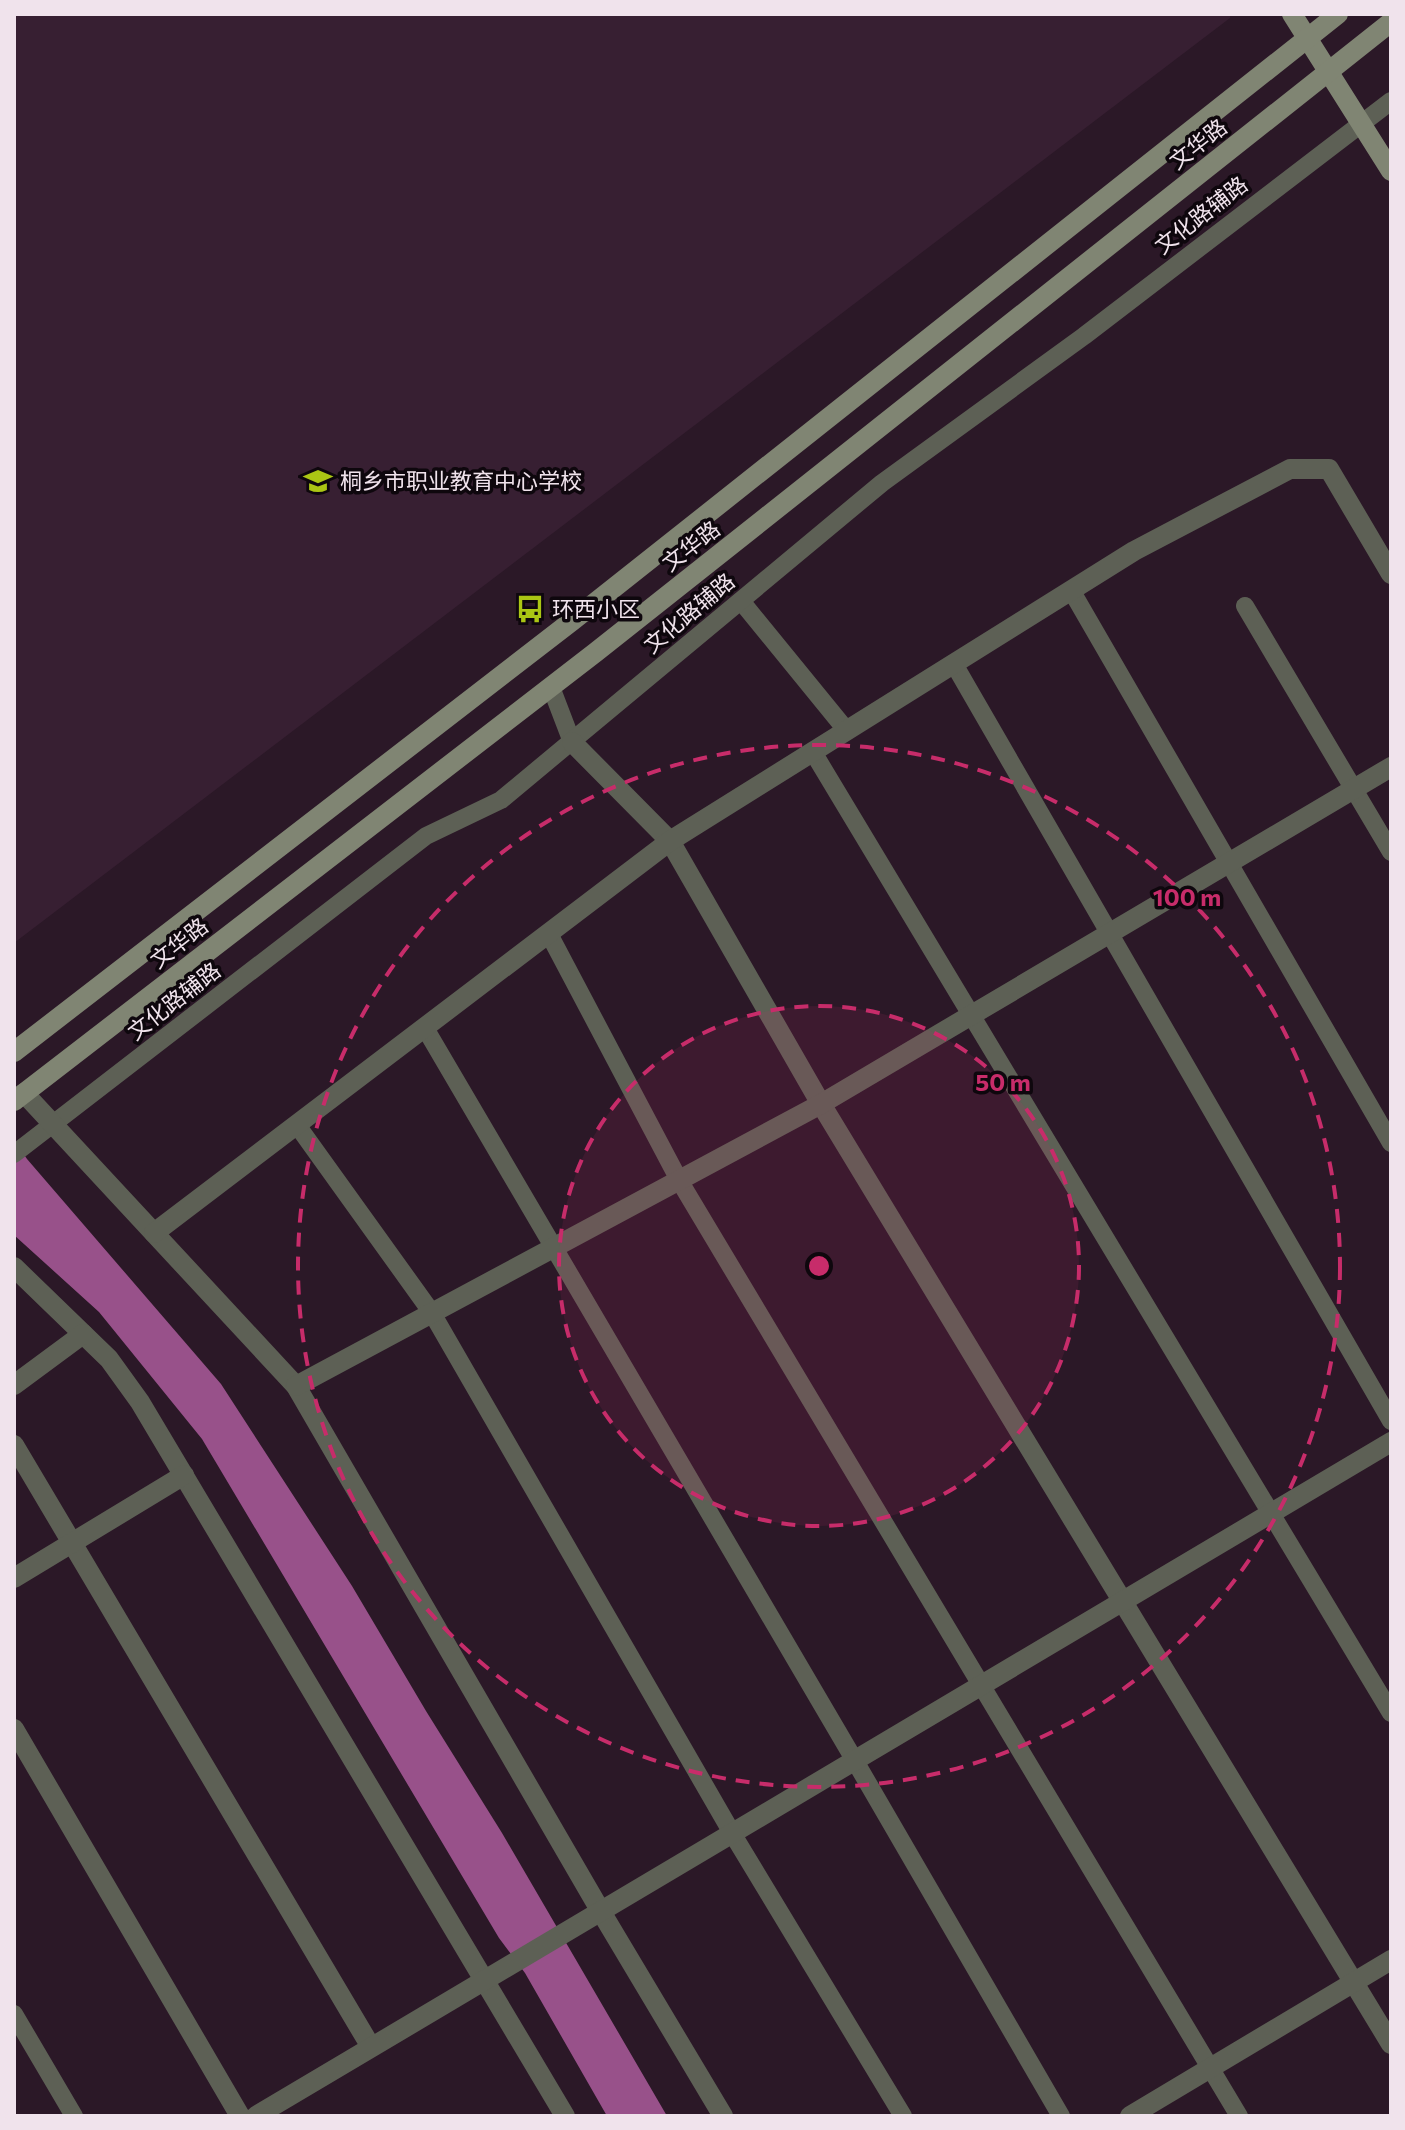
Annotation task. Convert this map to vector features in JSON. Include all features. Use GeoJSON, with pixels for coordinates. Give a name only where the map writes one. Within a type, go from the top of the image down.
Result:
{"type":"FeatureCollection","features":[{"type":"Feature","properties":{"kind":"main road"},"geometry":{"type":"LineString","coordinates":[[1292,14],[1391,171]]}},
{"type":"Feature","properties":{"kind":"main road","name":"文华路"},"geometry":{"type":"LineString","coordinates":[[14,1052],[584,611],[1338,14]]}},
{"type":"Feature","properties":{"kind":"main road","name":"文华路"},"geometry":{"type":"LineString","coordinates":[[19,1097],[551,687],[1391,22]]}},
{"type":"Feature","properties":{"kind":"street"},"geometry":{"type":"LineString","coordinates":[[154,1233],[670,841],[1134,551],[1290,469],[1329,469],[1391,574]]}},
{"type":"Feature","properties":{"kind":"street"},"geometry":{"type":"LineString","coordinates":[[572,742],[670,841],[821,1104],[1391,2044]]}},
{"type":"Feature","properties":{"kind":"street"},"geometry":{"type":"LineString","coordinates":[[296,1386],[821,1104],[1391,767]]}},
{"type":"Feature","properties":{"kind":"street"},"geometry":{"type":"LineString","coordinates":[[19,1097],[53,1124],[296,1386],[723,2116]]}},
{"type":"Feature","properties":{"kind":"street"},"geometry":{"type":"LineString","coordinates":[[14,1267],[109,1359],[140,1402],[565,2116]]}},
{"type":"Feature","properties":{"kind":"street"},"geometry":{"type":"LineString","coordinates":[[14,1385],[83,1334]]}},
{"type":"Feature","properties":{"kind":"street"},"geometry":{"type":"LineString","coordinates":[[256,2116],[1391,1442]]}},
{"type":"Feature","properties":{"kind":"street"},"geometry":{"type":"LineString","coordinates":[[14,1445],[371,2047]]}},
{"type":"Feature","properties":{"kind":"street"},"geometry":{"type":"LineString","coordinates":[[14,1578],[184,1475]]}},
{"type":"Feature","properties":{"kind":"street"},"geometry":{"type":"LineString","coordinates":[[14,1729],[240,2116]]}},
{"type":"Feature","properties":{"kind":"street"},"geometry":{"type":"LineString","coordinates":[[1130,2116],[1391,1960]]}},
{"type":"Feature","properties":{"kind":"lane","name":"文化路辅路"},"geometry":{"type":"LineString","coordinates":[[14,1154],[426,836],[501,800],[882,483],[1084,336],[1391,101]]}},
{"type":"Feature","properties":{"kind":"lane"},"geometry":{"type":"LineString","coordinates":[[1071,590],[1391,1143]]}},
{"type":"Feature","properties":{"kind":"lane"},"geometry":{"type":"LineString","coordinates":[[741,601],[847,731]]}},
{"type":"Feature","properties":{"kind":"lane"},"geometry":{"type":"LineString","coordinates":[[1245,606],[1391,852]]}},
{"type":"Feature","properties":{"kind":"lane"},"geometry":{"type":"LineString","coordinates":[[954,664],[1391,1421]]}},
{"type":"Feature","properties":{"kind":"lane"},"geometry":{"type":"LineString","coordinates":[[551,687],[572,742]]}},
{"type":"Feature","properties":{"kind":"lane"},"geometry":{"type":"LineString","coordinates":[[813,752],[1391,1713]]}},
{"type":"Feature","properties":{"kind":"lane"},"geometry":{"type":"LineString","coordinates":[[549,934],[679,1180],[1239,2116]]}},
{"type":"Feature","properties":{"kind":"lane"},"geometry":{"type":"LineString","coordinates":[[425,1028],[1061,2116]]}},
{"type":"Feature","properties":{"kind":"lane"},"geometry":{"type":"LineString","coordinates":[[297,1125],[432,1313],[732,1833],[903,2116]]}},
{"type":"Feature","properties":{"kind":"lane"},"geometry":{"type":"LineString","coordinates":[[14,2014],[74,2116]]}},
{"type":"Feature","properties":{"kind":"shaded area","name":"桐乡市职业教育中心学校"},"geometry":{"type":"Polygon","coordinates":[[[14,14],[1230,14],[1230,18],[14,943],[14,14]]]}},
{"type":"Feature","properties":{"kind":"shaded area"},"geometry":{"type":"Polygon","coordinates":[[[14,1140],[221,1384],[352,1586],[502,1833],[667,2116],[607,2116],[525,1973],[499,1938],[202,1439],[99,1312],[14,1235],[14,1140]]]}},
{"type":"Feature","properties":{"kind":"place","name":"桐乡市职业教育中心学校"},"geometry":{"type":"Point","coordinates":[318,481]}},
{"type":"Feature","properties":{"kind":"place","name":"环西小区"},"geometry":{"type":"Point","coordinates":[530,609]}}]}
